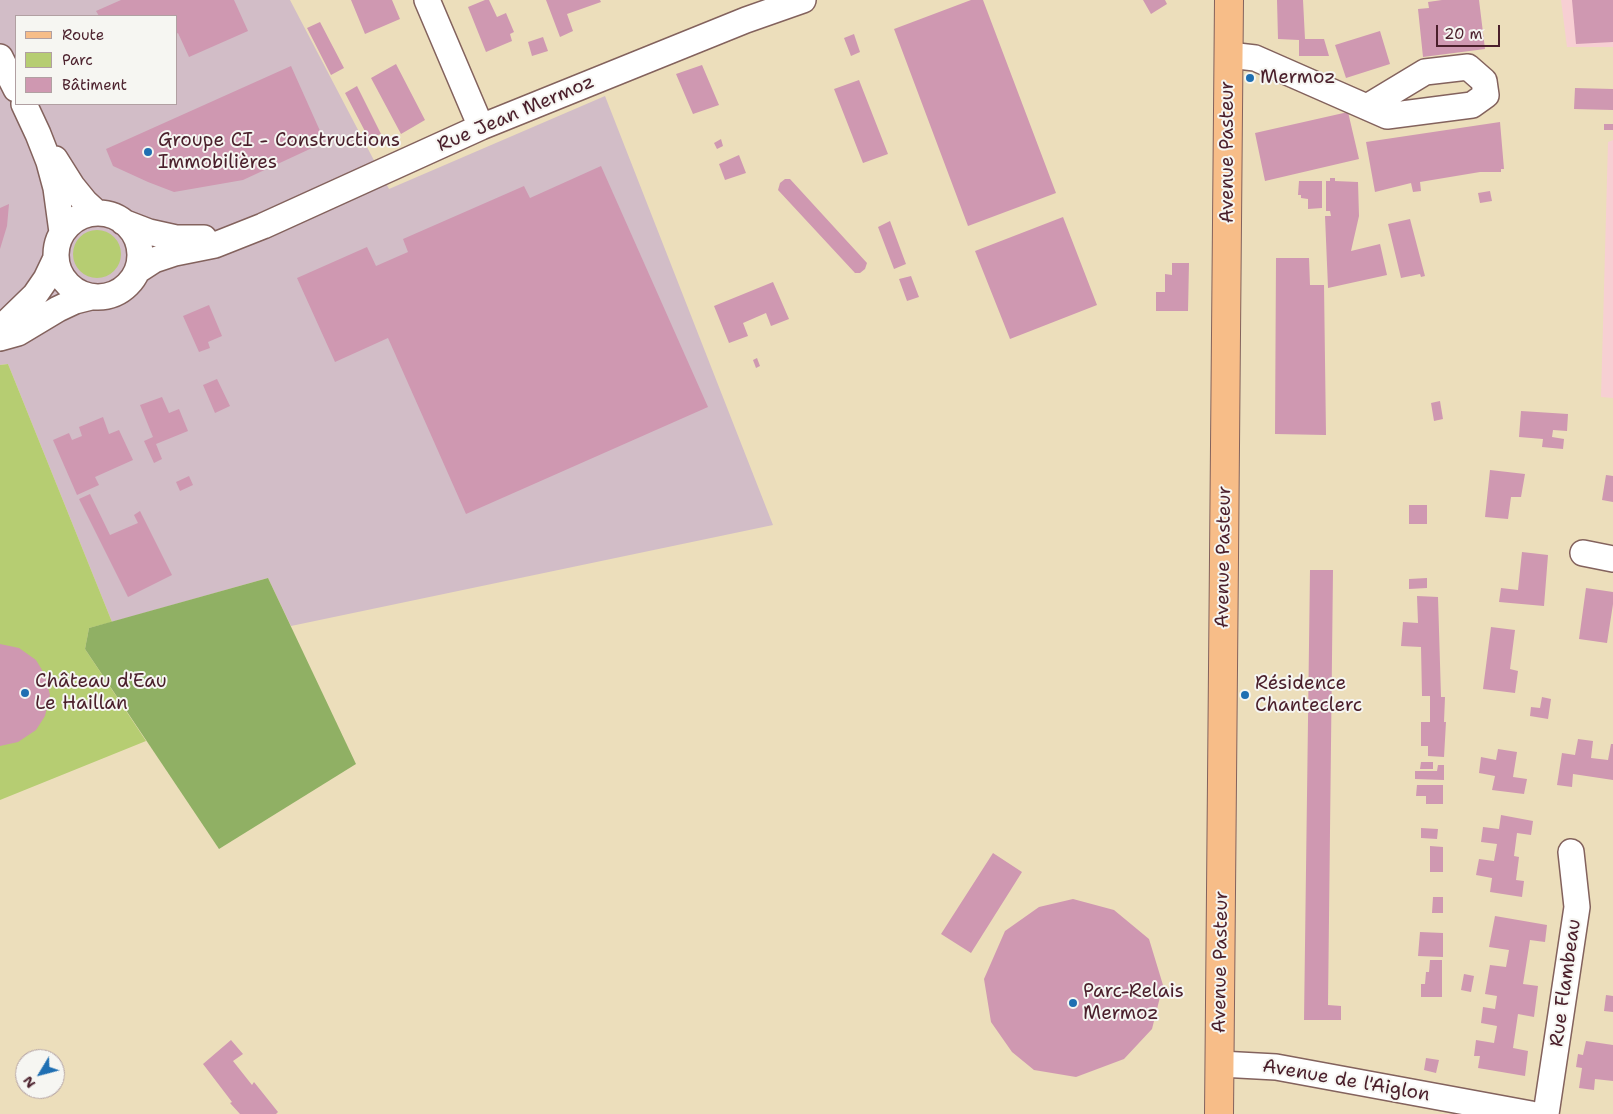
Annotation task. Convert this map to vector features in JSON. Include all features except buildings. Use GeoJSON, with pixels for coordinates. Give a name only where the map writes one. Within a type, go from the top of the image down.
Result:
{"type":"FeatureCollection","features":[{"type":"Feature","properties":{"kind":"main road","name":"Avenue Pasteur"},"geometry":{"type":"LineString","coordinates":[[1219,1114],[1229,0]]}},
{"type":"Feature","properties":{"kind":"street"},"geometry":{"type":"LineString","coordinates":[[427,0],[481,127]]}},
{"type":"Feature","properties":{"kind":"street","name":"Rue Jean Mermoz"},"geometry":{"type":"LineString","coordinates":[[137,271],[154,260],[175,253],[215,245],[234,238],[481,127],[746,20],[803,0]]}},
{"type":"Feature","properties":{"kind":"street"},"geometry":{"type":"LineString","coordinates":[[1229,55],[1256,58],[1367,107]]}},
{"type":"Feature","properties":{"kind":"street"},"geometry":{"type":"LineString","coordinates":[[0,57],[15,87]]}},
{"type":"Feature","properties":{"kind":"street"},"geometry":{"type":"LineString","coordinates":[[24,105],[49,162],[56,188],[62,232]]}},
{"type":"Feature","properties":{"kind":"street"},"geometry":{"type":"LineString","coordinates":[[38,134],[72,186],[97,213]]}},
{"type":"Feature","properties":{"kind":"street"},"geometry":{"type":"LineString","coordinates":[[0,338],[18,333],[75,301],[92,297],[106,297],[119,292],[130,283],[137,271],[140,257],[138,244],[132,231],[123,222],[111,215],[97,213],[84,216],[72,222],[62,232],[57,245],[56,258],[59,272],[67,284],[78,292],[92,297]]}},
{"type":"Feature","properties":{"kind":"street","name":"Rue Jean Mermoz"},"geometry":{"type":"LineString","coordinates":[[123,222],[149,232],[176,238],[234,238]]}},
{"type":"Feature","properties":{"kind":"street"},"geometry":{"type":"LineString","coordinates":[[0,329],[35,295],[46,279],[56,258]]}},
{"type":"Feature","properties":{"kind":"street"},"geometry":{"type":"LineString","coordinates":[[1583,553],[1613,558]]}},
{"type":"Feature","properties":{"kind":"street","name":"Rue Flambeau"},"geometry":{"type":"LineString","coordinates":[[1546,1114],[1577,907],[1571,852]]}},
{"type":"Feature","properties":{"kind":"street","name":"Avenue de l'Aiglon"},"geometry":{"type":"LineString","coordinates":[[1220,1064],[1276,1067],[1531,1114]]}},
{"type":"Feature","properties":{"kind":"shaded area"},"geometry":{"type":"Polygon","coordinates":[[[0,0],[290,0],[389,189],[605,96],[773,525],[291,626],[268,578],[112,622],[8,364],[0,365],[0,0]]]}},
{"type":"Feature","properties":{"kind":"shaded area"},"geometry":{"type":"Polygon","coordinates":[[[1561,0],[1613,0],[1613,47],[1567,47],[1561,0]]]}},
{"type":"Feature","properties":{"kind":"shaded area"},"geometry":{"type":"Polygon","coordinates":[[[1613,140],[1613,398],[1601,397],[1608,142],[1613,140]]]}},
{"type":"Feature","properties":{"kind":"green space"},"geometry":{"type":"Polygon","coordinates":[[[92,230],[102,230],[111,234],[117,240],[120,245],[120,263],[111,274],[102,278],[92,278],[83,274],[77,268],[73,259],[73,249],[77,240],[83,234],[92,230]]]}},
{"type":"Feature","properties":{"kind":"green space"},"geometry":{"type":"Polygon","coordinates":[[[8,364],[112,622],[89,628],[85,649],[146,741],[0,800],[0,365],[8,364]]]}},
{"type":"Feature","properties":{"kind":"green space"},"geometry":{"type":"Polygon","coordinates":[[[268,578],[356,764],[219,849],[85,649],[89,628],[268,578]]]}},
{"type":"Feature","properties":{"kind":"place","name":"Mermoz"},"geometry":{"type":"Point","coordinates":[1250,78]}},
{"type":"Feature","properties":{"kind":"place","name":"Groupe CI - Constructions Immobilières"},"geometry":{"type":"Point","coordinates":[148,152]}},
{"type":"Feature","properties":{"kind":"place","name":"Château d'Eau Le Haillan"},"geometry":{"type":"Point","coordinates":[25,693]}},
{"type":"Feature","properties":{"kind":"place","name":"Résidence Chanteclerc"},"geometry":{"type":"Point","coordinates":[1245,695]}},
{"type":"Feature","properties":{"kind":"place","name":"Parc-Relais Mermoz"},"geometry":{"type":"Point","coordinates":[1073,1003]}}]}
